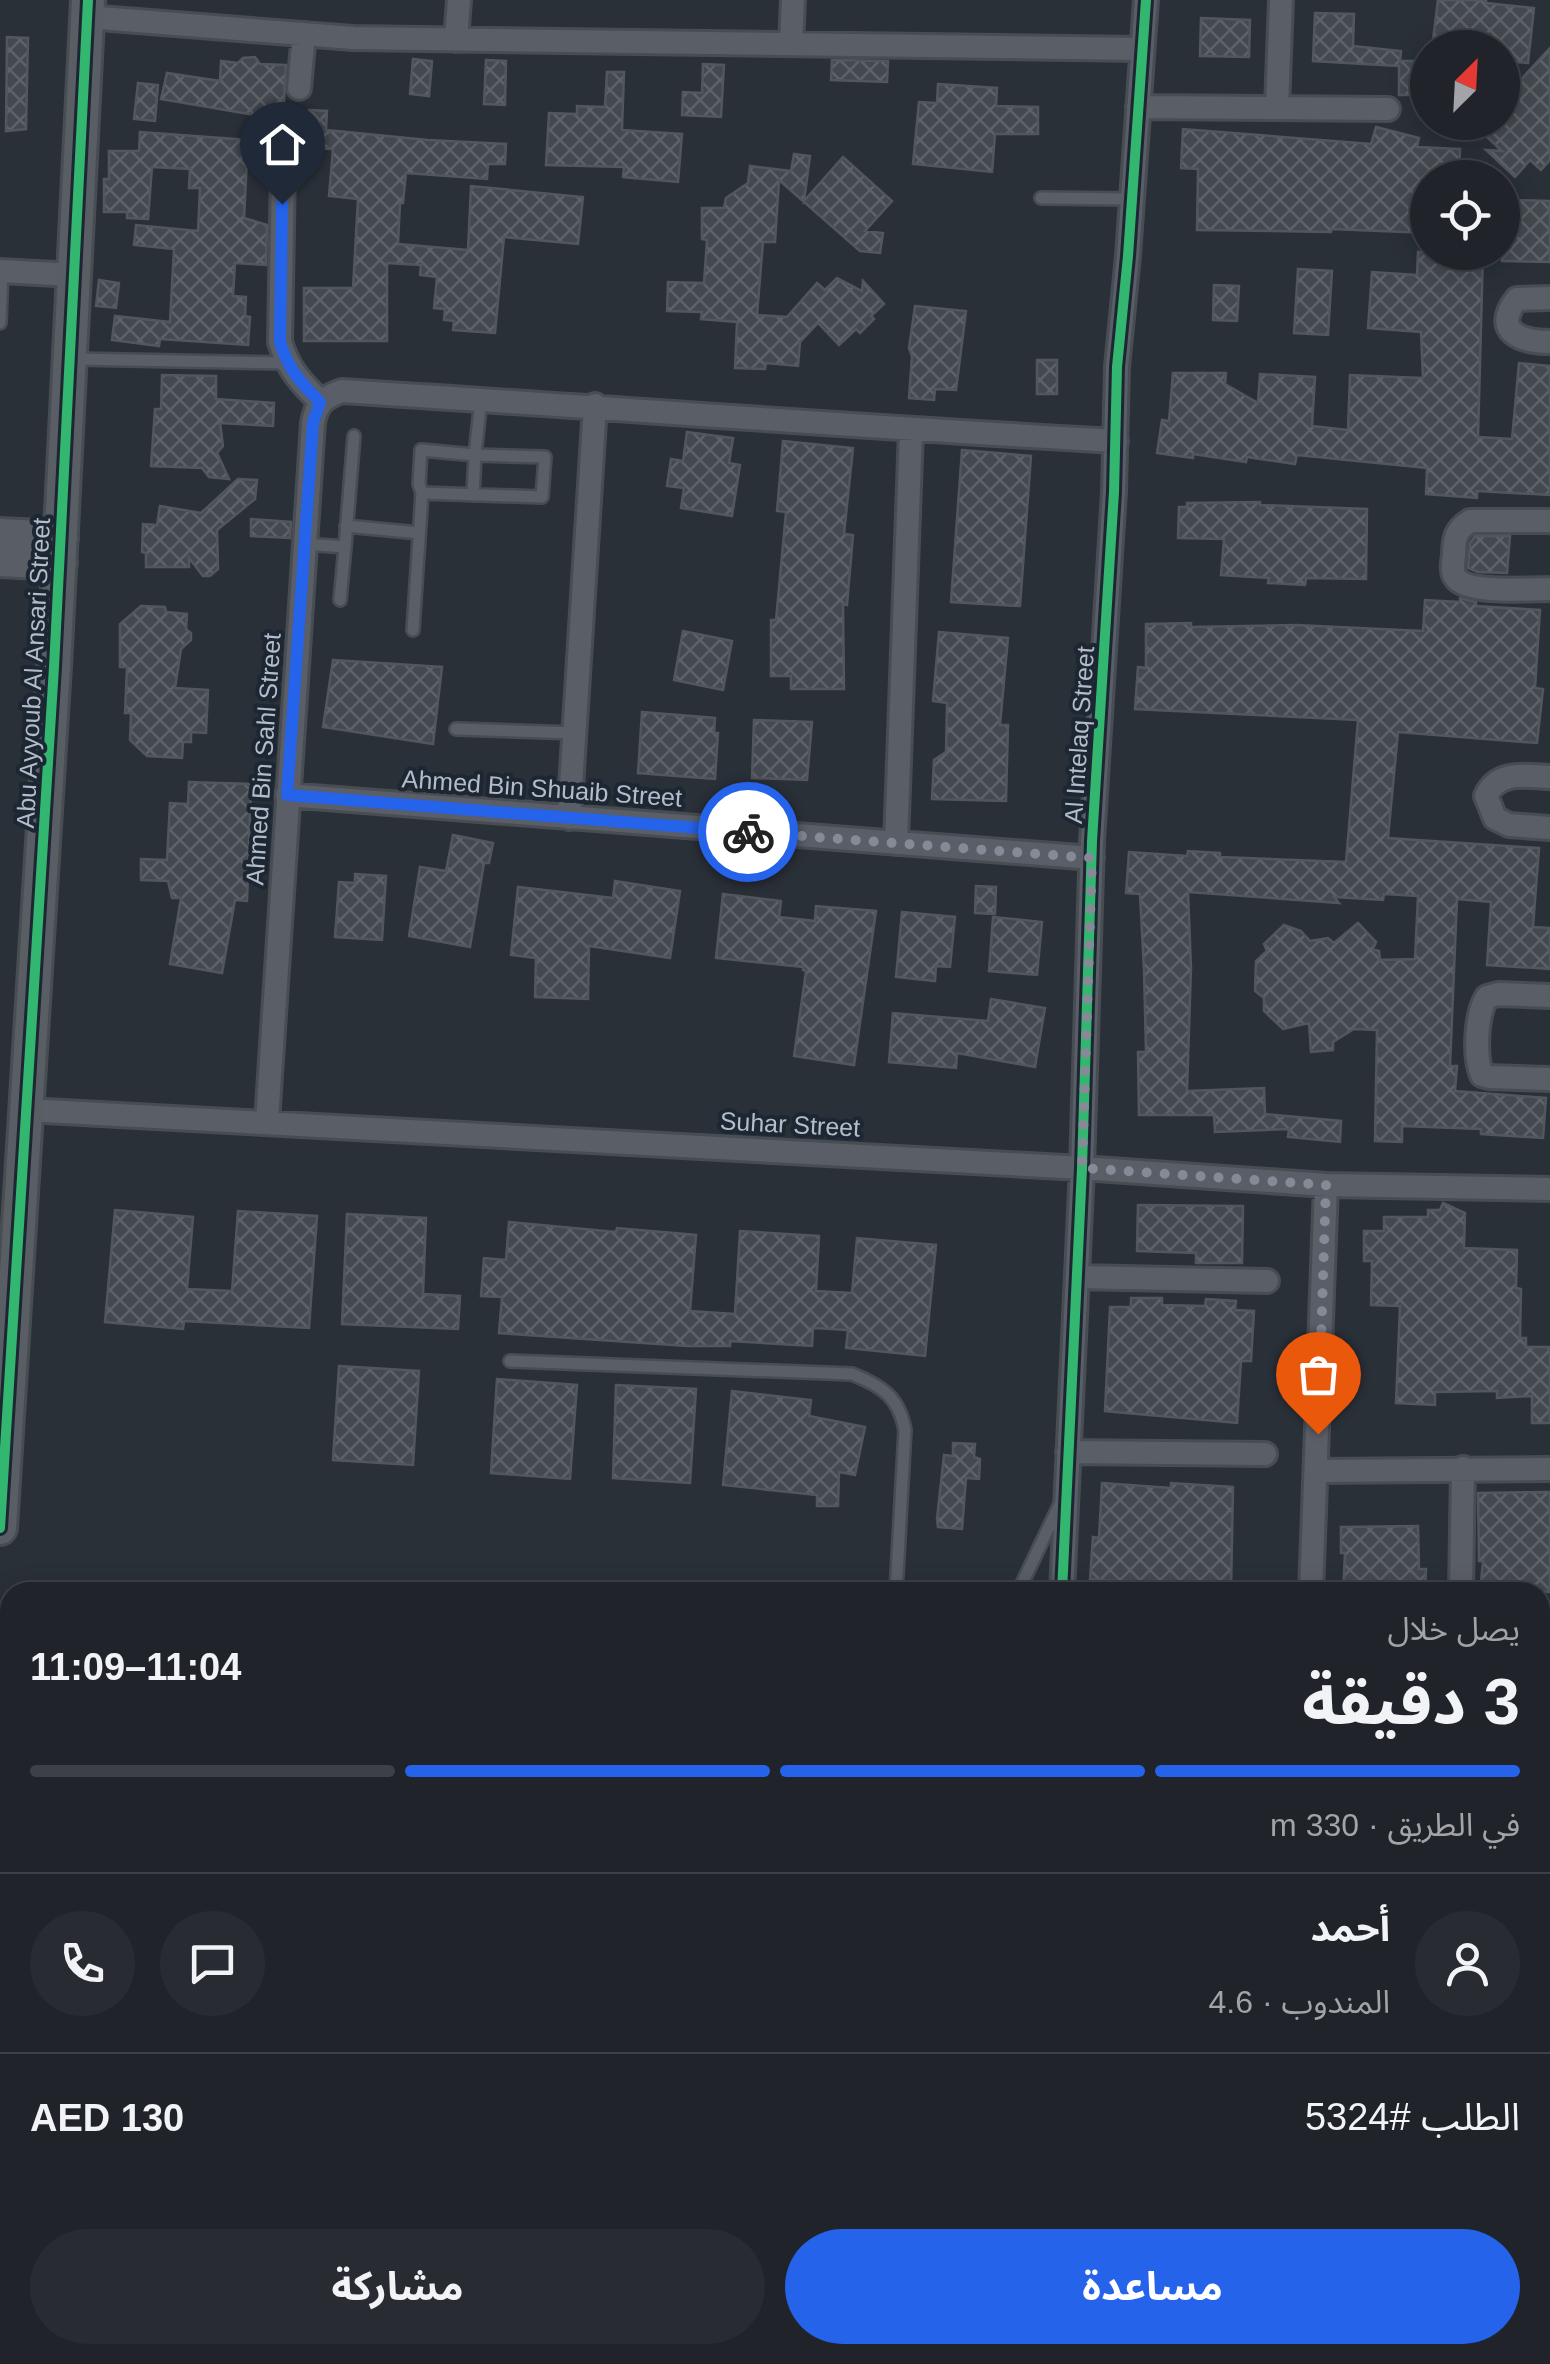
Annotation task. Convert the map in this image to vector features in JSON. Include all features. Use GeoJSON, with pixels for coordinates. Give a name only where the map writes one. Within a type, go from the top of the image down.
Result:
{"type":"FeatureCollection","features":[{"type":"Feature","properties":{"kind":"street"},"geometry":{"type":"LineString","coordinates":[[456,40],[459,0]]}},
{"type":"Feature","properties":{"kind":"street"},"geometry":{"type":"LineString","coordinates":[[790,44],[793,0]]}},
{"type":"Feature","properties":{"kind":"street","name":"Al Intelaq Street"},"geometry":{"type":"LineString","coordinates":[[1062,1582],[1117,366],[1146,0]]}},
{"type":"Feature","properties":{"kind":"street"},"geometry":{"type":"LineString","coordinates":[[1277,106],[1281,0]]}},
{"type":"Feature","properties":{"kind":"street"},"geometry":{"type":"LineString","coordinates":[[87,8],[353,38],[1142,50]]}},
{"type":"Feature","properties":{"kind":"street","name":"Abu Ayyoub Al Ansari Street"},"geometry":{"type":"LineString","coordinates":[[0,1528],[10,1208],[27,1110],[87,8]]}},
{"type":"Feature","properties":{"kind":"street"},"geometry":{"type":"LineString","coordinates":[[299,88],[304,34]]}},
{"type":"Feature","properties":{"kind":"street"},"geometry":{"type":"LineString","coordinates":[[1138,108],[1388,109]]}},
{"type":"Feature","properties":{"kind":"street"},"geometry":{"type":"LineString","coordinates":[[283,169],[280,342],[286,363],[320,402],[342,391],[1116,441]]}},
{"type":"Feature","properties":{"kind":"street"},"geometry":{"type":"LineString","coordinates":[[1,271],[74,275]]}},
{"type":"Feature","properties":{"kind":"street"},"geometry":{"type":"LineString","coordinates":[[1550,298],[1517,299],[1508,320],[1517,338],[1550,342]]}},
{"type":"Feature","properties":{"kind":"street","name":"Ahmed Bin Sahl Street"},"geometry":{"type":"LineString","coordinates":[[267,1121],[313,423],[320,402]]}},
{"type":"Feature","properties":{"kind":"street"},"geometry":{"type":"LineString","coordinates":[[569,818],[595,405]]}},
{"type":"Feature","properties":{"kind":"street"},"geometry":{"type":"LineString","coordinates":[[896,842],[911,430]]}},
{"type":"Feature","properties":{"kind":"street"},"geometry":{"type":"LineString","coordinates":[[1550,521],[1470,521],[1459,528],[1455,537],[1453,571],[1455,578],[1468,586],[1550,589]]}},
{"type":"Feature","properties":{"kind":"street"},"geometry":{"type":"LineString","coordinates":[[0,535],[60,551]]}},
{"type":"Feature","properties":{"kind":"street"},"geometry":{"type":"LineString","coordinates":[[0,560],[60,551]]}},
{"type":"Feature","properties":{"kind":"street"},"geometry":{"type":"LineString","coordinates":[[1550,777],[1508,776],[1497,781],[1486,796],[1495,818],[1509,825],[1550,828]]}},
{"type":"Feature","properties":{"kind":"street","name":"Ahmed Bin Shuaib Street"},"geometry":{"type":"LineString","coordinates":[[287,795],[1092,858]]}},
{"type":"Feature","properties":{"kind":"street"},"geometry":{"type":"LineString","coordinates":[[1550,996],[1486,997],[1481,1006],[1478,1064],[1482,1075],[1488,1077],[1550,1079]]}},
{"type":"Feature","properties":{"kind":"street","name":"Suhar Street"},"geometry":{"type":"LineString","coordinates":[[27,1110],[1326,1185],[1550,1189]]}},
{"type":"Feature","properties":{"kind":"street"},"geometry":{"type":"LineString","coordinates":[[1311,1582],[1326,1185]]}},
{"type":"Feature","properties":{"kind":"street"},"geometry":{"type":"LineString","coordinates":[[1077,1276],[1267,1282]]}},
{"type":"Feature","properties":{"kind":"street"},"geometry":{"type":"LineString","coordinates":[[1068,1452],[1264,1454]]}},
{"type":"Feature","properties":{"kind":"street"},"geometry":{"type":"LineString","coordinates":[[1461,1582],[1463,1468]]}},
{"type":"Feature","properties":{"kind":"street"},"geometry":{"type":"LineString","coordinates":[[1316,1472],[1550,1470]]}},
{"type":"Feature","properties":{"kind":"lane"},"geometry":{"type":"LineString","coordinates":[[1041,198],[1132,198]]}},
{"type":"Feature","properties":{"kind":"lane"},"geometry":{"type":"LineString","coordinates":[[0,323],[1,271]]}},
{"type":"Feature","properties":{"kind":"lane"},"geometry":{"type":"LineString","coordinates":[[70,359],[286,363]]}},
{"type":"Feature","properties":{"kind":"lane"},"geometry":{"type":"LineString","coordinates":[[473,495],[481,399]]}},
{"type":"Feature","properties":{"kind":"lane"},"geometry":{"type":"LineString","coordinates":[[340,600],[354,436]]}},
{"type":"Feature","properties":{"kind":"lane"},"geometry":{"type":"LineString","coordinates":[[413,630],[421,450],[545,458],[542,497],[422,493]]}},
{"type":"Feature","properties":{"kind":"lane"},"geometry":{"type":"LineString","coordinates":[[346,526],[419,533]]}},
{"type":"Feature","properties":{"kind":"lane"},"geometry":{"type":"LineString","coordinates":[[305,544],[345,547]]}},
{"type":"Feature","properties":{"kind":"lane"},"geometry":{"type":"LineString","coordinates":[[456,728],[575,732]]}},
{"type":"Feature","properties":{"kind":"lane"},"geometry":{"type":"LineString","coordinates":[[510,1361],[852,1374],[874,1383],[893,1396],[902,1412],[905,1430],[897,1582]]}},
{"type":"Feature","properties":{"kind":"lane","name":"Al Intelaq Street"},"geometry":{"type":"LineString","coordinates":[[1023,1582],[1066,1486]]}},
{"type":"Feature","properties":{"kind":"building"},"geometry":{"type":"Polygon","coordinates":[[[1438,0],[1486,0],[1534,8],[1528,63],[1520,62],[1520,30],[1434,30],[1438,0]]]}},
{"type":"Feature","properties":{"kind":"building"},"geometry":{"type":"Polygon","coordinates":[[[1315,13],[1354,14],[1353,46],[1401,51],[1400,61],[1410,61],[1410,95],[1399,95],[1399,66],[1313,61],[1315,13]]]}},
{"type":"Feature","properties":{"kind":"building"},"geometry":{"type":"Polygon","coordinates":[[[1201,18],[1250,20],[1249,57],[1200,56],[1201,18]]]}},
{"type":"Feature","properties":{"kind":"building"},"geometry":{"type":"Polygon","coordinates":[[[7,37],[28,38],[26,129],[6,131],[7,37]]]}},
{"type":"Feature","properties":{"kind":"building"},"geometry":{"type":"Polygon","coordinates":[[[1550,48],[1550,160],[1541,170],[1530,160],[1520,171],[1520,160],[1497,160],[1486,150],[1502,151],[1490,140],[1520,140],[1520,80],[1550,48]]]}},
{"type":"Feature","properties":{"kind":"building"},"geometry":{"type":"Polygon","coordinates":[[[255,57],[260,64],[286,65],[283,120],[161,99],[167,73],[220,81],[221,61],[238,63],[243,58],[255,57]]]}},
{"type":"Feature","properties":{"kind":"building"},"geometry":{"type":"Polygon","coordinates":[[[413,59],[432,61],[429,96],[410,94],[413,59]]]}},
{"type":"Feature","properties":{"kind":"building"},"geometry":{"type":"Polygon","coordinates":[[[486,60],[506,61],[505,105],[484,104],[486,60]]]}},
{"type":"Feature","properties":{"kind":"building"},"geometry":{"type":"Polygon","coordinates":[[[832,60],[888,61],[887,82],[831,80],[832,60]]]}},
{"type":"Feature","properties":{"kind":"building"},"geometry":{"type":"Polygon","coordinates":[[[703,64],[724,65],[721,117],[682,115],[683,92],[702,93],[703,64]]]}},
{"type":"Feature","properties":{"kind":"building"},"geometry":{"type":"Polygon","coordinates":[[[607,72],[624,72],[622,130],[682,134],[678,182],[623,177],[624,167],[546,165],[549,113],[577,114],[577,106],[605,107],[607,72]]]}},
{"type":"Feature","properties":{"kind":"building"},"geometry":{"type":"Polygon","coordinates":[[[138,83],[158,85],[155,121],[134,119],[138,83]]]}},
{"type":"Feature","properties":{"kind":"building"},"geometry":{"type":"Polygon","coordinates":[[[938,84],[997,88],[996,106],[1038,107],[1038,134],[995,134],[992,172],[913,164],[919,102],[937,103],[938,84]]]}},
{"type":"Feature","properties":{"kind":"building"},"geometry":{"type":"Polygon","coordinates":[[[309,110],[327,111],[326,130],[506,144],[505,164],[488,164],[487,179],[406,173],[398,244],[468,250],[471,186],[583,197],[578,244],[504,237],[495,333],[453,330],[454,321],[444,320],[445,309],[434,308],[437,277],[420,275],[421,265],[387,263],[387,341],[304,341],[304,288],[353,288],[358,199],[329,196],[333,149],[307,148],[309,110]]]}},
{"type":"Feature","properties":{"kind":"building"},"geometry":{"type":"Polygon","coordinates":[[[1376,127],[1410,136],[1410,140],[1419,140],[1417,147],[1460,149],[1460,160],[1410,160],[1410,232],[1197,230],[1198,169],[1181,168],[1183,129],[1371,144],[1376,127]]]}},
{"type":"Feature","properties":{"kind":"building"},"geometry":{"type":"Polygon","coordinates":[[[140,132],[248,140],[244,218],[267,225],[266,265],[235,263],[233,296],[246,297],[245,316],[250,317],[248,345],[160,339],[159,346],[112,340],[115,316],[170,322],[174,249],[134,245],[136,225],[198,231],[200,188],[189,188],[190,169],[152,167],[148,219],[127,218],[127,212],[104,212],[109,151],[139,151],[140,132]]]}},
{"type":"Feature","properties":{"kind":"building"},"geometry":{"type":"Polygon","coordinates":[[[794,154],[810,156],[804,201],[843,157],[892,201],[865,231],[883,233],[880,253],[860,251],[779,180],[775,242],[763,242],[757,315],[787,317],[817,283],[825,290],[837,278],[862,291],[863,281],[884,304],[860,333],[856,329],[839,345],[818,323],[800,342],[798,366],[766,363],[765,369],[735,368],[737,322],[701,319],[702,312],[667,311],[668,282],[704,283],[707,240],[702,239],[702,208],[724,208],[726,198],[748,183],[750,166],[791,171],[794,154]]]}},
{"type":"Feature","properties":{"kind":"building"},"geometry":{"type":"Polygon","coordinates":[[[1520,200],[1550,201],[1550,262],[1520,261],[1520,200]]]}},
{"type":"Feature","properties":{"kind":"building"},"geometry":{"type":"Polygon","coordinates":[[[1298,269],[1332,271],[1328,335],[1294,333],[1298,269]]]}},
{"type":"Feature","properties":{"kind":"building"},"geometry":{"type":"Polygon","coordinates":[[[1417,270],[1483,270],[1478,437],[1512,439],[1519,363],[1550,366],[1550,495],[1477,491],[1477,498],[1426,494],[1427,468],[1297,455],[1295,464],[1247,457],[1246,462],[1157,453],[1162,420],[1169,421],[1173,373],[1226,373],[1225,384],[1258,403],[1260,374],[1315,377],[1312,426],[1348,430],[1350,375],[1423,378],[1421,332],[1368,328],[1372,272],[1417,275],[1417,270]]]}},
{"type":"Feature","properties":{"kind":"building"},"geometry":{"type":"Polygon","coordinates":[[[99,280],[119,283],[116,308],[96,306],[99,280]]]}},
{"type":"Feature","properties":{"kind":"building"},"geometry":{"type":"Polygon","coordinates":[[[1214,285],[1239,286],[1237,321],[1213,320],[1214,285]]]}},
{"type":"Feature","properties":{"kind":"building"},"geometry":{"type":"Polygon","coordinates":[[[915,306],[966,311],[956,390],[935,389],[934,400],[909,398],[909,348],[915,306]]]}},
{"type":"Feature","properties":{"kind":"building"},"geometry":{"type":"Polygon","coordinates":[[[1037,360],[1057,360],[1057,394],[1037,394],[1037,360]]]}},
{"type":"Feature","properties":{"kind":"building"},"geometry":{"type":"Polygon","coordinates":[[[162,375],[216,376],[216,399],[274,403],[273,426],[220,423],[223,446],[217,453],[229,479],[209,477],[202,468],[151,466],[155,409],[161,409],[162,375]]]}},
{"type":"Feature","properties":{"kind":"building"},"geometry":{"type":"Polygon","coordinates":[[[687,432],[733,438],[729,463],[740,465],[732,516],[681,508],[684,488],[667,486],[671,459],[683,461],[687,432]]]}},
{"type":"Feature","properties":{"kind":"building"},"geometry":{"type":"Polygon","coordinates":[[[783,441],[853,448],[844,534],[853,535],[847,605],[843,604],[844,689],[791,689],[791,676],[771,676],[771,620],[776,620],[786,512],[777,511],[783,441]]]}},
{"type":"Feature","properties":{"kind":"building"},"geometry":{"type":"Polygon","coordinates":[[[962,450],[1031,456],[1020,606],[951,602],[962,450]]]}},
{"type":"Feature","properties":{"kind":"building"},"geometry":{"type":"Polygon","coordinates":[[[238,479],[257,480],[255,499],[217,530],[218,569],[203,576],[189,558],[189,567],[146,567],[143,524],[157,525],[160,506],[201,513],[238,479]]]}},
{"type":"Feature","properties":{"kind":"building"},"geometry":{"type":"Polygon","coordinates":[[[1260,502],[1367,509],[1366,579],[1306,578],[1305,585],[1221,575],[1224,539],[1178,538],[1179,507],[1187,507],[1187,503],[1260,502]]]}},
{"type":"Feature","properties":{"kind":"building"},"geometry":{"type":"Polygon","coordinates":[[[251,519],[291,522],[290,538],[251,536],[251,519]]]}},
{"type":"Feature","properties":{"kind":"building"},"geometry":{"type":"Polygon","coordinates":[[[1475,536],[1510,536],[1507,573],[1468,568],[1470,543],[1475,536]]]}},
{"type":"Feature","properties":{"kind":"building"},"geometry":{"type":"Polygon","coordinates":[[[1460,598],[1476,602],[1476,606],[1540,610],[1535,688],[1543,689],[1537,743],[1398,732],[1388,838],[1539,848],[1533,927],[1550,928],[1550,969],[1487,965],[1491,902],[1457,899],[1450,1066],[1457,1066],[1455,1091],[1546,1098],[1543,1138],[1481,1134],[1481,1129],[1402,1126],[1402,1142],[1375,1141],[1377,1030],[1354,1029],[1333,1042],[1333,1050],[1311,1052],[1309,1023],[1283,1029],[1264,1011],[1264,998],[1255,991],[1256,961],[1267,951],[1264,944],[1284,925],[1301,931],[1310,941],[1328,938],[1334,943],[1358,923],[1376,942],[1373,949],[1379,951],[1380,960],[1415,959],[1418,896],[1384,894],[1383,900],[1334,897],[1339,903],[1188,892],[1191,968],[1187,1091],[1264,1088],[1265,1114],[1341,1121],[1340,1142],[1288,1137],[1289,1129],[1215,1132],[1214,1115],[1139,1115],[1138,1052],[1146,1052],[1144,970],[1140,894],[1126,893],[1129,852],[1187,856],[1188,851],[1220,853],[1220,857],[1346,862],[1358,720],[1135,709],[1138,667],[1146,668],[1146,624],[1423,631],[1425,600],[1460,602],[1460,598]]]}},
{"type":"Feature","properties":{"kind":"building"},"geometry":{"type":"Polygon","coordinates":[[[141,606],[165,607],[166,612],[187,614],[186,629],[191,640],[181,649],[175,688],[208,690],[206,733],[191,732],[191,742],[183,742],[182,758],[147,756],[130,740],[131,713],[125,713],[127,667],[120,667],[120,624],[141,606]]]}},
{"type":"Feature","properties":{"kind":"building"},"geometry":{"type":"Polygon","coordinates":[[[683,631],[732,641],[723,690],[674,680],[683,631]]]}},
{"type":"Feature","properties":{"kind":"building"},"geometry":{"type":"Polygon","coordinates":[[[939,632],[1008,638],[1000,725],[1008,725],[1006,801],[932,799],[934,760],[946,752],[947,703],[933,701],[939,632]]]}},
{"type":"Feature","properties":{"kind":"building"},"geometry":{"type":"Polygon","coordinates":[[[333,660],[442,667],[433,744],[323,727],[333,660]]]}},
{"type":"Feature","properties":{"kind":"building"},"geometry":{"type":"Polygon","coordinates":[[[642,712],[715,718],[715,779],[638,773],[642,712]]]}},
{"type":"Feature","properties":{"kind":"building"},"geometry":{"type":"Polygon","coordinates":[[[754,720],[812,722],[807,780],[752,778],[754,720]]]}},
{"type":"Feature","properties":{"kind":"building"},"geometry":{"type":"Polygon","coordinates":[[[189,782],[251,784],[247,901],[235,900],[222,973],[170,964],[181,898],[172,898],[168,881],[141,880],[141,859],[167,860],[170,803],[188,804],[189,782]]]}},
{"type":"Feature","properties":{"kind":"building"},"geometry":{"type":"Polygon","coordinates":[[[453,835],[493,843],[489,863],[484,863],[470,947],[409,936],[420,867],[446,871],[453,835]]]}},
{"type":"Feature","properties":{"kind":"building"},"geometry":{"type":"Polygon","coordinates":[[[355,874],[386,876],[382,940],[335,937],[339,882],[355,883],[355,874]]]}},
{"type":"Feature","properties":{"kind":"building"},"geometry":{"type":"Polygon","coordinates":[[[615,881],[680,891],[670,958],[589,946],[588,999],[535,997],[536,958],[511,955],[518,887],[613,898],[615,881]]]}},
{"type":"Feature","properties":{"kind":"building"},"geometry":{"type":"Polygon","coordinates":[[[976,886],[996,887],[995,914],[975,913],[976,886]]]}},
{"type":"Feature","properties":{"kind":"building"},"geometry":{"type":"Polygon","coordinates":[[[723,894],[781,901],[779,917],[815,921],[816,906],[876,911],[854,1065],[794,1056],[806,971],[803,967],[716,958],[723,894]]]}},
{"type":"Feature","properties":{"kind":"building"},"geometry":{"type":"Polygon","coordinates":[[[902,912],[955,917],[950,967],[936,966],[935,981],[896,977],[902,912]]]}},
{"type":"Feature","properties":{"kind":"building"},"geometry":{"type":"Polygon","coordinates":[[[993,917],[1042,922],[1037,975],[989,971],[993,917]]]}},
{"type":"Feature","properties":{"kind":"building"},"geometry":{"type":"Polygon","coordinates":[[[991,999],[1045,1008],[1035,1067],[957,1053],[956,1068],[889,1062],[893,1013],[988,1021],[991,999]]]}},
{"type":"Feature","properties":{"kind":"building"},"geometry":{"type":"Polygon","coordinates":[[[1443,1203],[1465,1213],[1464,1248],[1517,1250],[1520,1338],[1526,1338],[1526,1347],[1550,1347],[1550,1423],[1532,1423],[1532,1396],[1497,1398],[1497,1391],[1435,1392],[1435,1405],[1396,1403],[1400,1306],[1371,1305],[1372,1261],[1364,1261],[1364,1231],[1384,1231],[1384,1217],[1428,1217],[1428,1210],[1440,1210],[1443,1203]]]}},
{"type":"Feature","properties":{"kind":"building"},"geometry":{"type":"Polygon","coordinates":[[[1138,1205],[1243,1206],[1242,1263],[1196,1263],[1196,1253],[1137,1251],[1138,1205]]]}},
{"type":"Feature","properties":{"kind":"building"},"geometry":{"type":"Polygon","coordinates":[[[115,1210],[193,1217],[187,1289],[232,1291],[238,1211],[317,1216],[309,1328],[184,1321],[183,1329],[105,1322],[115,1210]]]}},
{"type":"Feature","properties":{"kind":"building"},"geometry":{"type":"Polygon","coordinates":[[[347,1214],[426,1218],[423,1294],[460,1296],[458,1329],[342,1324],[347,1214]]]}},
{"type":"Feature","properties":{"kind":"building"},"geometry":{"type":"Polygon","coordinates":[[[509,1222],[696,1235],[690,1311],[735,1314],[740,1231],[819,1236],[816,1291],[852,1293],[857,1238],[936,1245],[925,1356],[846,1348],[848,1330],[813,1328],[812,1346],[730,1341],[730,1346],[687,1346],[499,1333],[502,1297],[481,1296],[484,1258],[506,1260],[509,1222]]]}},
{"type":"Feature","properties":{"kind":"building"},"geometry":{"type":"Polygon","coordinates":[[[1131,1298],[1162,1298],[1162,1305],[1205,1306],[1206,1299],[1236,1301],[1235,1310],[1254,1311],[1251,1361],[1241,1361],[1237,1423],[1105,1411],[1110,1307],[1131,1307],[1131,1298]]]}},
{"type":"Feature","properties":{"kind":"building"},"geometry":{"type":"Polygon","coordinates":[[[339,1366],[419,1371],[413,1465],[333,1460],[339,1366]]]}},
{"type":"Feature","properties":{"kind":"building"},"geometry":{"type":"Polygon","coordinates":[[[497,1379],[577,1385],[570,1479],[491,1473],[497,1379]]]}},
{"type":"Feature","properties":{"kind":"building"},"geometry":{"type":"Polygon","coordinates":[[[616,1385],[696,1389],[690,1483],[613,1478],[616,1385]]]}},
{"type":"Feature","properties":{"kind":"building"},"geometry":{"type":"Polygon","coordinates":[[[732,1391],[811,1400],[809,1416],[865,1427],[855,1475],[839,1472],[838,1506],[817,1506],[817,1495],[723,1485],[732,1391]]]}},
{"type":"Feature","properties":{"kind":"building"},"geometry":{"type":"Polygon","coordinates":[[[953,1443],[975,1444],[974,1457],[980,1459],[979,1479],[966,1478],[962,1529],[938,1527],[937,1519],[944,1455],[953,1456],[953,1443]]]}},
{"type":"Feature","properties":{"kind":"building"},"geometry":{"type":"Polygon","coordinates":[[[1102,1483],[1233,1487],[1231,1582],[1090,1579],[1093,1537],[1099,1538],[1102,1483]]]}},
{"type":"Feature","properties":{"kind":"building"},"geometry":{"type":"Polygon","coordinates":[[[1550,1492],[1550,1582],[1481,1582],[1478,1493],[1550,1492]]]}},
{"type":"Feature","properties":{"kind":"building"},"geometry":{"type":"Polygon","coordinates":[[[1418,1526],[1419,1569],[1426,1569],[1425,1582],[1344,1582],[1341,1527],[1418,1526]]]}},
{"type":"Feature","properties":{"kind":"cycle path"},"geometry":{"type":"LineString","coordinates":[[0,1528],[54,667],[88,0]]}},
{"type":"Feature","properties":{"kind":"cycle path"},"geometry":{"type":"LineString","coordinates":[[1062,1582],[1082,1168],[1092,841],[1114,492],[1117,367],[1146,0]]}},
{"type":"Feature","properties":{"kind":"way so far"},"geometry":{"type":"LineString","coordinates":[[748,832],[1092,858],[1082,1168],[1326,1185],[1318,1434]]}},
{"type":"Feature","properties":{"kind":"route"},"geometry":{"type":"LineString","coordinates":[[282,204],[280,342],[295,377],[320,402],[313,423],[287,795],[748,832]]}}]}
